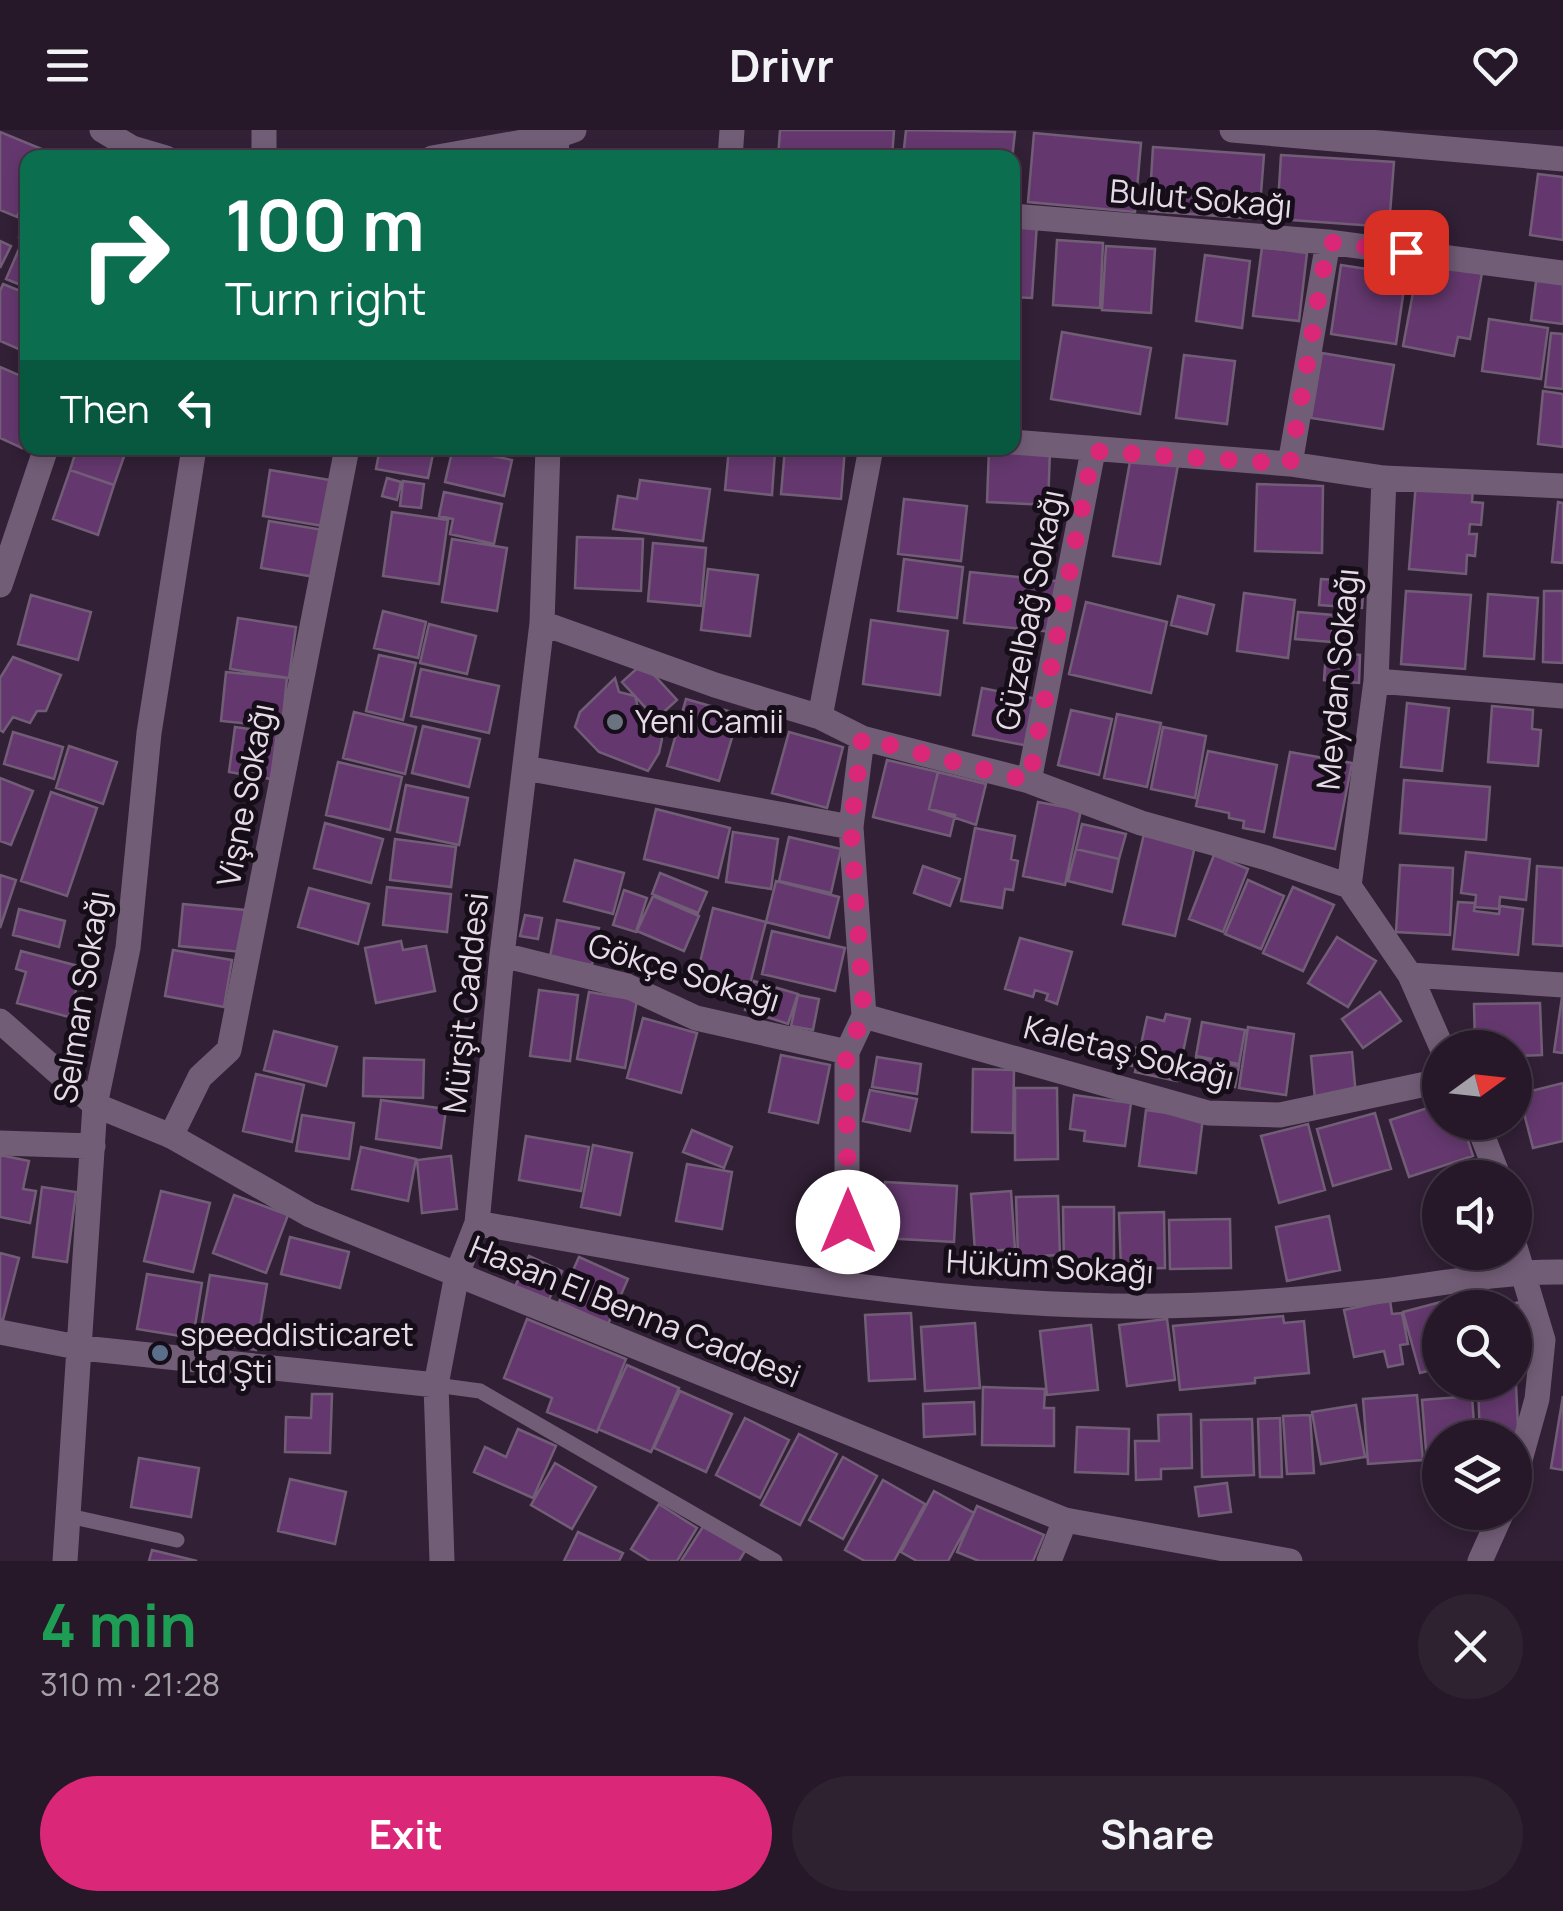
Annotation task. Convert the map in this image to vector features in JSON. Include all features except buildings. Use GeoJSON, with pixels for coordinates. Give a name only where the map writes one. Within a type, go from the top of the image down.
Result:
{"type":"FeatureCollection","features":[{"type":"Feature","properties":{"kind":"street"},"geometry":{"type":"LineString","coordinates":[[102,130],[139,150]]}},
{"type":"Feature","properties":{"kind":"street"},"geometry":{"type":"LineString","coordinates":[[1232,130],[1563,159]]}},
{"type":"Feature","properties":{"kind":"street"},"geometry":{"type":"LineString","coordinates":[[493,150],[562,141]]}},
{"type":"Feature","properties":{"kind":"street","name":"Bulut Sokağı"},"geometry":{"type":"LineString","coordinates":[[1020,217],[1328,242],[1563,273]]}},
{"type":"Feature","properties":{"kind":"street"},"geometry":{"type":"LineString","coordinates":[[1290,464],[1328,242]]}},
{"type":"Feature","properties":{"kind":"street"},"geometry":{"type":"LineString","coordinates":[[1020,443],[1290,464],[1384,478],[1563,486]]}},
{"type":"Feature","properties":{"kind":"street","name":"Güzelbağ Sokağı"},"geometry":{"type":"LineString","coordinates":[[1029,781],[1093,451]]}},
{"type":"Feature","properties":{"kind":"street"},"geometry":{"type":"LineString","coordinates":[[0,585],[44,455]]}},
{"type":"Feature","properties":{"kind":"street","name":"Selman Sokağı"},"geometry":{"type":"LineString","coordinates":[[65,1561],[95,1105],[128,948],[149,734],[193,455]]}},
{"type":"Feature","properties":{"kind":"street","name":"Vişne Sokağı"},"geometry":{"type":"LineString","coordinates":[[171,1136],[200,1077],[229,1050],[346,455]]}},
{"type":"Feature","properties":{"kind":"street","name":"Mürşit Caddesi"},"geometry":{"type":"LineString","coordinates":[[442,1561],[436,1385],[457,1274],[477,1223],[502,955],[542,623],[548,455]]}},
{"type":"Feature","properties":{"kind":"street"},"geometry":{"type":"LineString","coordinates":[[820,717],[870,455]]}},
{"type":"Feature","properties":{"kind":"street","name":"Meydan Sokağı"},"geometry":{"type":"LineString","coordinates":[[1349,886],[1376,681],[1384,478]]}},
{"type":"Feature","properties":{"kind":"street"},"geometry":{"type":"LineString","coordinates":[[542,623],[715,685],[820,717],[862,738],[1029,781],[1141,823],[1267,858],[1349,886],[1410,976],[1434,1030]]}},
{"type":"Feature","properties":{"kind":"street"},"geometry":{"type":"LineString","coordinates":[[1376,681],[1563,696]]}},
{"type":"Feature","properties":{"kind":"street"},"geometry":{"type":"LineString","coordinates":[[847,1284],[846,1052],[864,1016],[851,827],[862,738]]}},
{"type":"Feature","properties":{"kind":"street"},"geometry":{"type":"LineString","coordinates":[[525,768],[851,827]]}},
{"type":"Feature","properties":{"kind":"street","name":"Gökçe Sokağı"},"geometry":{"type":"LineString","coordinates":[[502,955],[627,986],[696,1018],[846,1052]]}},
{"type":"Feature","properties":{"kind":"street"},"geometry":{"type":"LineString","coordinates":[[1410,976],[1563,985]]}},
{"type":"Feature","properties":{"kind":"street","name":"Kaletaş Sokağı"},"geometry":{"type":"LineString","coordinates":[[864,1016],[1208,1113],[1280,1116],[1422,1085]]}},
{"type":"Feature","properties":{"kind":"street","name":"Hasan El Benna Caddesi"},"geometry":{"type":"LineString","coordinates":[[0,1021],[95,1105],[171,1136],[310,1215],[1065,1520],[1290,1561]]}},
{"type":"Feature","properties":{"kind":"street"},"geometry":{"type":"LineString","coordinates":[[0,1143],[93,1146]]}},
{"type":"Feature","properties":{"kind":"street","name":"Hüküm Sokağı"},"geometry":{"type":"LineString","coordinates":[[477,1223],[768,1274],[964,1298],[1162,1306],[1370,1292],[1521,1273],[1563,1272]]}},
{"type":"Feature","properties":{"kind":"street"},"geometry":{"type":"LineString","coordinates":[[1520,1270],[1544,1340],[1531,1420]]}},
{"type":"Feature","properties":{"kind":"street"},"geometry":{"type":"LineString","coordinates":[[0,1332],[82,1348],[436,1385]]}},
{"type":"Feature","properties":{"kind":"street"},"geometry":{"type":"LineString","coordinates":[[1049,1561],[1065,1520]]}},
{"type":"Feature","properties":{"kind":"street"},"geometry":{"type":"LineString","coordinates":[[1480,1561],[1494,1530]]}},
{"type":"Feature","properties":{"kind":"lane"},"geometry":{"type":"LineString","coordinates":[[436,1385],[480,1391],[775,1561]]}},
{"type":"Feature","properties":{"kind":"lane"},"geometry":{"type":"LineString","coordinates":[[68,1516],[176,1540]]}},
{"type":"Feature","properties":{"kind":"place","name":"Yeni Camii"},"geometry":{"type":"Point","coordinates":[615,722]}},
{"type":"Feature","properties":{"kind":"place","name":"speeddisticaret Ltd Şti"},"geometry":{"type":"Point","coordinates":[160,1353]}},
{"type":"Feature","properties":{"kind":"route"},"geometry":{"type":"LineString","coordinates":[[848,1222],[846,1052],[864,1016],[851,827],[862,738],[1029,781],[1093,451],[1290,464],[1328,242],[1406,252]]}}]}
